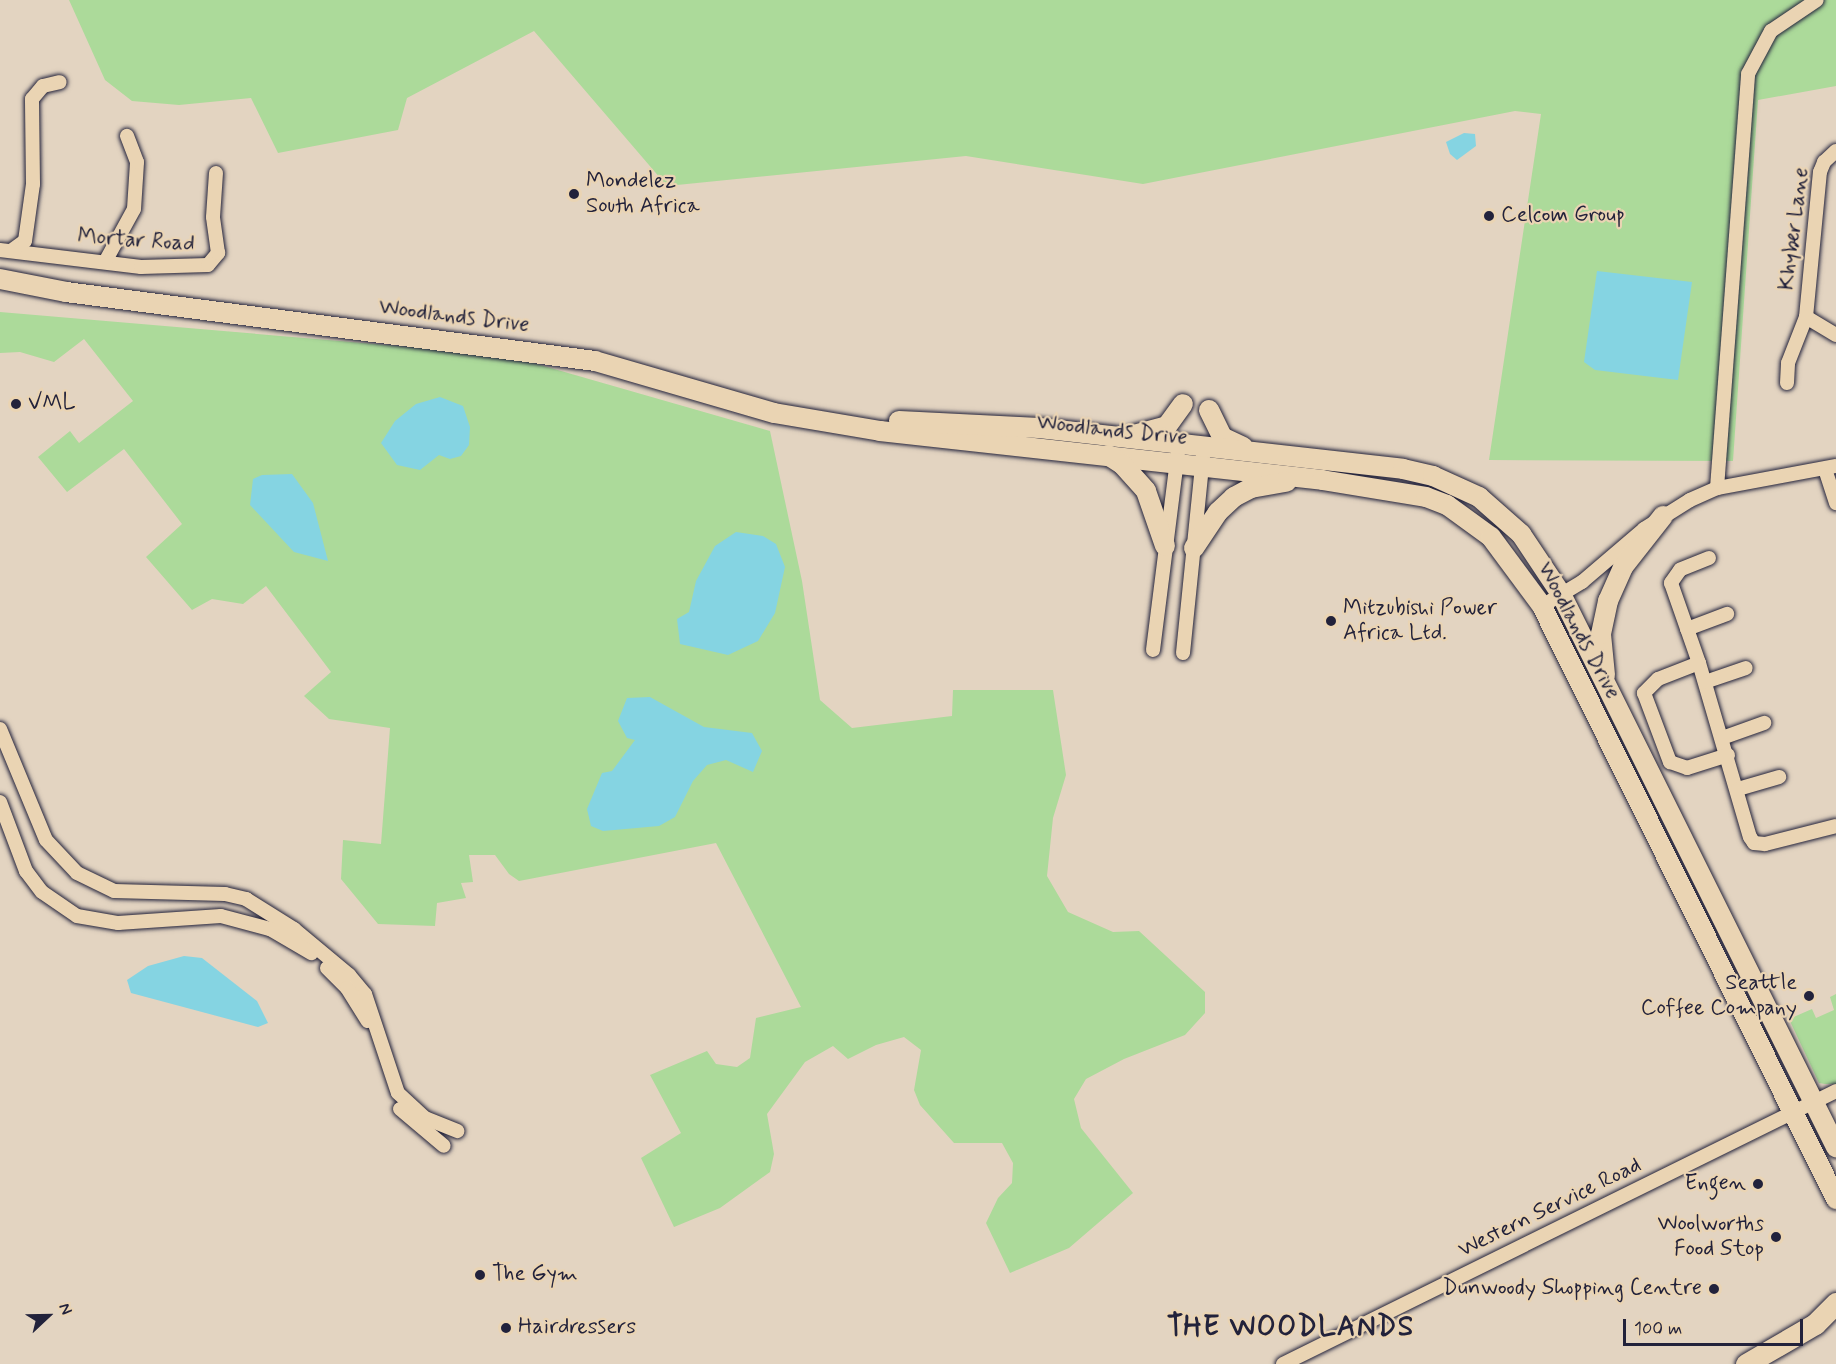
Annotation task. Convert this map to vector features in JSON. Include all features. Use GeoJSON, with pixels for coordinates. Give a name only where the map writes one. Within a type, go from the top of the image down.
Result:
{"type":"FeatureCollection","features":[{"type":"Feature","properties":{"kind":"main road","name":"Woodlands Drive"},"geometry":{"type":"LineString","coordinates":[[0,279],[66,292]]}},
{"type":"Feature","properties":{"kind":"main road","name":"Woodlands Drive"},"geometry":{"type":"LineString","coordinates":[[0,286],[66,292],[595,361],[774,413],[831,420],[880,430],[1111,446],[1203,456],[1322,480],[1425,496],[1447,505],[1491,537],[1542,606],[1836,1199]]}},
{"type":"Feature","properties":{"kind":"main road"},"geometry":{"type":"LineString","coordinates":[[1165,546],[1146,491],[1122,464],[1111,446],[1167,426],[1183,404]]}},
{"type":"Feature","properties":{"kind":"main road"},"geometry":{"type":"LineString","coordinates":[[1209,410],[1222,437],[1255,452]]}},
{"type":"Feature","properties":{"kind":"main road","name":"Woodlands Drive"},"geometry":{"type":"LineString","coordinates":[[1203,456],[1255,452],[1403,469],[1457,485],[1479,496],[1521,534],[1561,594],[1607,693],[1836,1147]]}},
{"type":"Feature","properties":{"kind":"main road"},"geometry":{"type":"LineString","coordinates":[[1194,548],[1218,512],[1243,492],[1277,483],[1322,480]]}},
{"type":"Feature","properties":{"kind":"main road"},"geometry":{"type":"LineString","coordinates":[[1607,693],[1601,634],[1608,601],[1623,567],[1664,516]]}},
{"type":"Feature","properties":{"kind":"main road"},"geometry":{"type":"LineString","coordinates":[[1748,1364],[1815,1324],[1836,1303]]}},
{"type":"Feature","properties":{"kind":"main road"},"geometry":{"type":"LineString","coordinates":[[1748,1364],[1836,1324]]}},
{"type":"Feature","properties":{"kind":"street"},"geometry":{"type":"LineString","coordinates":[[1717,488],[1748,74],[1771,31],[1817,0]]}},
{"type":"Feature","properties":{"kind":"street"},"geometry":{"type":"LineString","coordinates":[[6,250],[26,241],[33,184],[32,99],[43,86],[60,82]]}},
{"type":"Feature","properties":{"kind":"street"},"geometry":{"type":"LineString","coordinates":[[105,262],[134,209],[137,162],[127,136]]}},
{"type":"Feature","properties":{"kind":"street","name":"Khyber Lane"},"geometry":{"type":"LineString","coordinates":[[1787,383],[1788,363],[1806,316],[1818,186],[1824,162],[1836,151]]}},
{"type":"Feature","properties":{"kind":"street","name":"Mortar Road"},"geometry":{"type":"LineString","coordinates":[[6,250],[105,262],[193,268],[212,264],[218,253],[213,217],[216,173]]}},
{"type":"Feature","properties":{"kind":"street","name":"Khyber Lane"},"geometry":{"type":"LineString","coordinates":[[1806,316],[1836,334]]}},
{"type":"Feature","properties":{"kind":"street"},"geometry":{"type":"LineString","coordinates":[[1153,650],[1178,454]]}},
{"type":"Feature","properties":{"kind":"street"},"geometry":{"type":"LineString","coordinates":[[1183,653],[1203,456]]}},
{"type":"Feature","properties":{"kind":"street"},"geometry":{"type":"LineString","coordinates":[[1542,606],[1664,516],[1717,488],[1830,468],[1836,503]]}},
{"type":"Feature","properties":{"kind":"street"},"geometry":{"type":"LineString","coordinates":[[1709,558],[1680,570],[1671,580],[1700,663],[1754,843],[1765,844],[1805,832],[1836,826]]}},
{"type":"Feature","properties":{"kind":"street"},"geometry":{"type":"LineString","coordinates":[[1687,629],[1727,615]]}},
{"type":"Feature","properties":{"kind":"street"},"geometry":{"type":"LineString","coordinates":[[1700,663],[1658,679],[1644,693],[1670,762],[1687,768],[1728,756]]}},
{"type":"Feature","properties":{"kind":"street"},"geometry":{"type":"LineString","coordinates":[[1705,682],[1746,668]]}},
{"type":"Feature","properties":{"kind":"street"},"geometry":{"type":"LineString","coordinates":[[1722,738],[1764,723]]}},
{"type":"Feature","properties":{"kind":"street"},"geometry":{"type":"LineString","coordinates":[[0,729],[35,820],[46,840],[70,866],[95,884],[114,891],[225,894],[246,899],[294,929],[349,975],[365,994],[398,1093],[424,1119],[458,1131]]}},
{"type":"Feature","properties":{"kind":"street"},"geometry":{"type":"LineString","coordinates":[[1738,789],[1779,777]]}},
{"type":"Feature","properties":{"kind":"street"},"geometry":{"type":"LineString","coordinates":[[0,802],[26,871],[42,892],[77,916],[117,923],[221,916],[270,929],[319,959],[347,988],[365,1015],[396,1104],[426,1135],[444,1146]]}},
{"type":"Feature","properties":{"kind":"street","name":"Western Service Road"},"geometry":{"type":"LineString","coordinates":[[1284,1364],[1836,1091]]}},
{"type":"Feature","properties":{"kind":"green space"},"geometry":{"type":"Polygon","coordinates":[[[69,0],[1836,0],[1836,86],[1758,100],[1733,461],[1489,460],[1541,114],[1515,111],[1143,184],[966,156],[667,186],[534,31],[407,98],[398,130],[278,153],[251,98],[179,105],[132,101],[105,80],[69,0]]]}},
{"type":"Feature","properties":{"kind":"green space"},"geometry":{"type":"Polygon","coordinates":[[[0,312],[505,355],[770,431],[802,581],[820,700],[852,728],[952,716],[953,690],[1053,690],[1066,775],[1053,818],[1047,876],[1068,912],[1113,932],[1139,931],[1205,992],[1205,1013],[1185,1035],[1124,1059],[1086,1079],[1074,1099],[1081,1128],[1133,1193],[1069,1248],[1010,1273],[986,1223],[998,1198],[1012,1183],[1013,1163],[1002,1143],[954,1143],[920,1105],[914,1090],[921,1050],[904,1037],[876,1045],[848,1059],[833,1046],[805,1062],[767,1114],[774,1154],[770,1172],[720,1208],[674,1227],[641,1158],[681,1133],[650,1075],[707,1051],[716,1064],[737,1067],[750,1058],[756,1018],[801,1007],[716,843],[519,881],[509,874],[495,855],[469,855],[473,882],[461,883],[466,898],[437,903],[435,926],[378,924],[341,879],[343,840],[381,844],[390,728],[329,719],[304,696],[331,672],[266,586],[243,604],[212,599],[192,610],[146,557],[182,524],[124,449],[67,492],[38,457],[70,431],[79,443],[133,401],[84,339],[54,362],[20,352],[0,353],[0,312]]]}},
{"type":"Feature","properties":{"kind":"green space"},"geometry":{"type":"Polygon","coordinates":[[[1836,994],[1836,1084],[1825,1084],[1819,1083],[1789,1019],[1812,1009],[1816,1018],[1834,1010],[1830,997],[1836,994]]]}},
{"type":"Feature","properties":{"kind":"water"},"geometry":{"type":"Polygon","coordinates":[[[1464,133],[1475,134],[1476,146],[1457,160],[1450,154],[1446,142],[1464,133]]]}},
{"type":"Feature","properties":{"kind":"water"},"geometry":{"type":"Polygon","coordinates":[[[1597,271],[1692,282],[1678,380],[1595,370],[1584,362],[1597,271]]]}},
{"type":"Feature","properties":{"kind":"water"},"geometry":{"type":"Polygon","coordinates":[[[440,397],[463,406],[470,427],[469,445],[461,456],[450,459],[439,455],[420,470],[397,465],[381,443],[395,421],[416,404],[440,397]]]}},
{"type":"Feature","properties":{"kind":"water"},"geometry":{"type":"Polygon","coordinates":[[[292,474],[313,503],[328,561],[294,552],[250,505],[253,479],[262,475],[292,474]]]}},
{"type":"Feature","properties":{"kind":"water"},"geometry":{"type":"Polygon","coordinates":[[[736,532],[763,536],[776,544],[785,567],[775,613],[758,641],[728,655],[680,644],[677,619],[689,612],[696,581],[715,546],[736,532]]]}},
{"type":"Feature","properties":{"kind":"water"},"geometry":{"type":"Polygon","coordinates":[[[650,697],[704,727],[752,733],[762,751],[753,772],[726,760],[707,765],[693,781],[675,817],[659,826],[603,831],[591,826],[587,809],[602,773],[612,771],[635,740],[627,738],[618,721],[627,698],[650,697]]]}},
{"type":"Feature","properties":{"kind":"water"},"geometry":{"type":"Polygon","coordinates":[[[184,956],[202,958],[257,1001],[268,1023],[258,1027],[131,993],[127,980],[148,966],[184,956]]]}},
{"type":"Feature","properties":{"kind":"place","name":"Mondelez South Africa"},"geometry":{"type":"Point","coordinates":[574,194]}},
{"type":"Feature","properties":{"kind":"place","name":"Celcom Group"},"geometry":{"type":"Point","coordinates":[1489,216]}},
{"type":"Feature","properties":{"kind":"place","name":"VML"},"geometry":{"type":"Point","coordinates":[16,404]}},
{"type":"Feature","properties":{"kind":"place","name":"Mitzubishi Power Africa Ltd."},"geometry":{"type":"Point","coordinates":[1331,621]}},
{"type":"Feature","properties":{"kind":"place","name":"Seattle Coffee Company"},"geometry":{"type":"Point","coordinates":[1809,996]}},
{"type":"Feature","properties":{"kind":"place","name":"Engen"},"geometry":{"type":"Point","coordinates":[1758,1184]}},
{"type":"Feature","properties":{"kind":"place","name":"Woolworths Food Stop"},"geometry":{"type":"Point","coordinates":[1776,1237]}},
{"type":"Feature","properties":{"kind":"place","name":"The Gym"},"geometry":{"type":"Point","coordinates":[480,1275]}},
{"type":"Feature","properties":{"kind":"place","name":"Dunwoody Shopping Centre"},"geometry":{"type":"Point","coordinates":[1714,1289]}},
{"type":"Feature","properties":{"kind":"place","name":"Hairdressers"},"geometry":{"type":"Point","coordinates":[506,1328]}},
{"type":"Feature","properties":{"kind":"district","name":"THE WOODLANDS"},"geometry":{"type":"Point","coordinates":[1291,1328]}}]}
